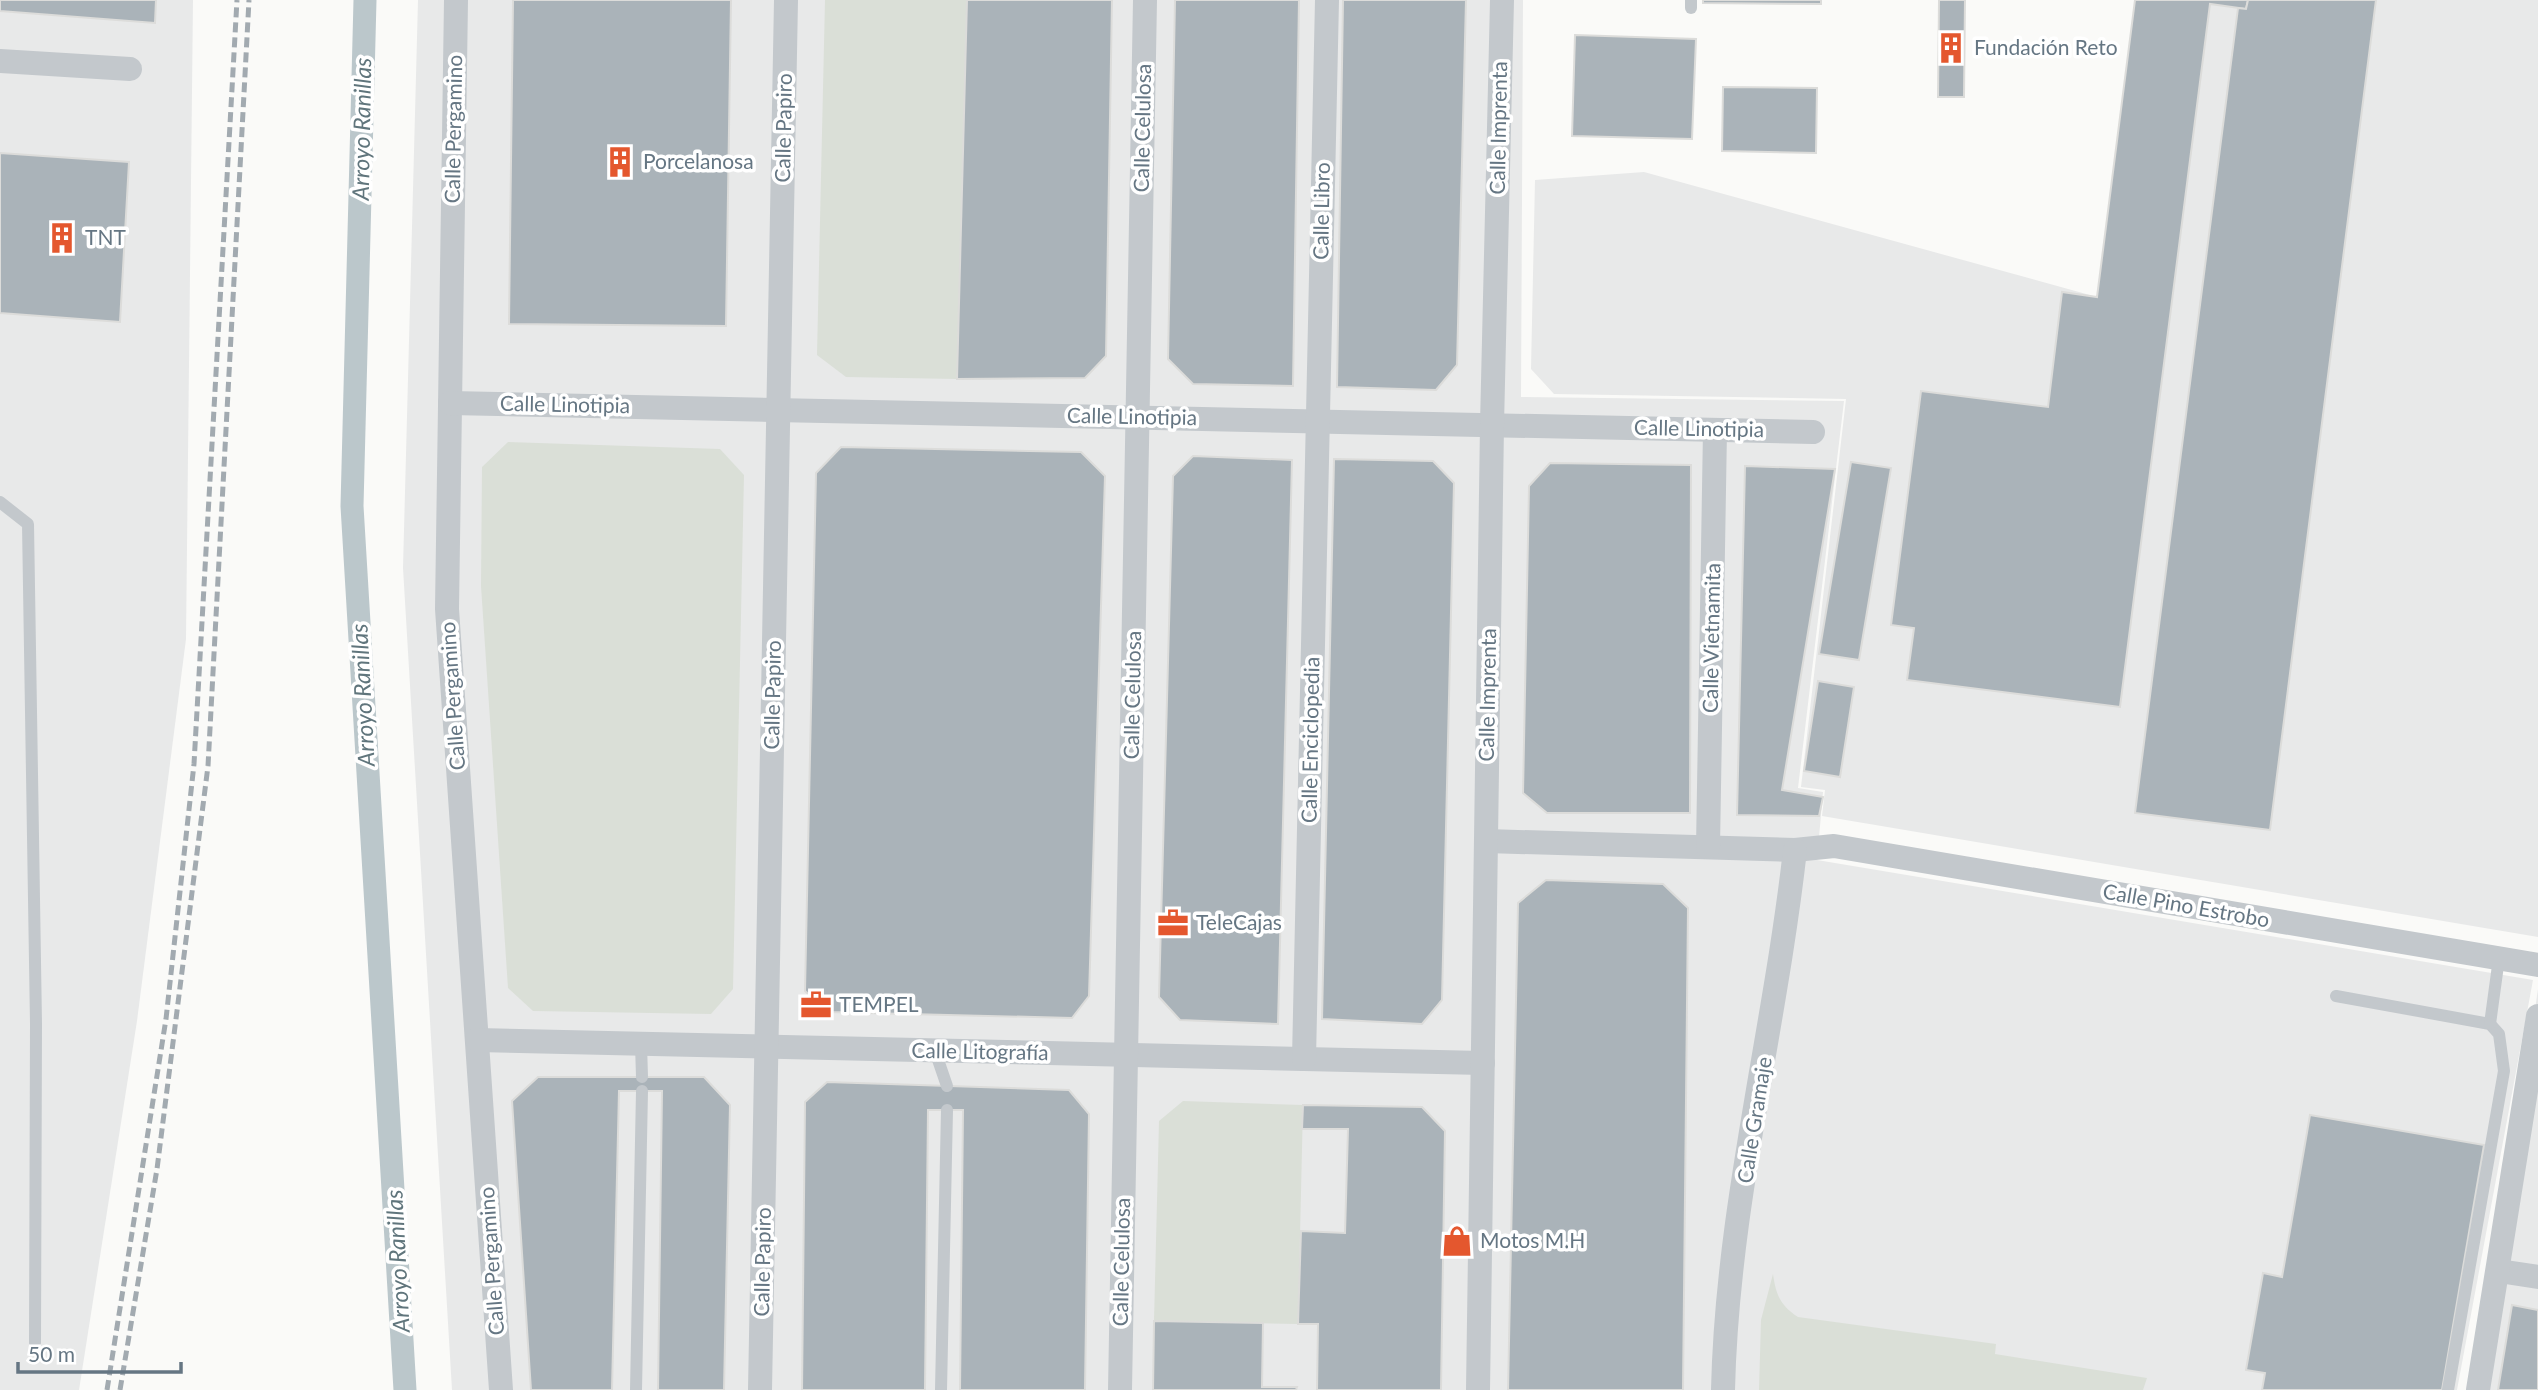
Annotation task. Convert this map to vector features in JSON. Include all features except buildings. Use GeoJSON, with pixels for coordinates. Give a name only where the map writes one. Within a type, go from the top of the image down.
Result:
{"type":"FeatureCollection","features":[{"type":"Feature","properties":{"kind":"street","name":"Calle Pergamino"},"geometry":{"type":"LineString","coordinates":[[456,0],[447,610],[501,1390]]}},
{"type":"Feature","properties":{"kind":"street","name":"Calle Papiro"},"geometry":{"type":"LineString","coordinates":[[761,1390],[786,0]]}},
{"type":"Feature","properties":{"kind":"street","name":"Calle Celulosa"},"geometry":{"type":"LineString","coordinates":[[1120,1390],[1145,0]]}},
{"type":"Feature","properties":{"kind":"street","name":"Calle Libro"},"geometry":{"type":"LineString","coordinates":[[1318,421],[1326,0]]}},
{"type":"Feature","properties":{"kind":"street","name":"Calle Imprenta"},"geometry":{"type":"LineString","coordinates":[[1478,1390],[1492,425],[1502,0]]}},
{"type":"Feature","properties":{"kind":"street"},"geometry":{"type":"LineString","coordinates":[[0,61],[131,69]]}},
{"type":"Feature","properties":{"kind":"street","name":"Calle Linotipia"},"geometry":{"type":"LineString","coordinates":[[450,402],[1813,432]]}},
{"type":"Feature","properties":{"kind":"street","name":"Calle Enciclopedia"},"geometry":{"type":"LineString","coordinates":[[1304,1059],[1318,421]]}},
{"type":"Feature","properties":{"kind":"street","name":"Calle Vietnamita"},"geometry":{"type":"LineString","coordinates":[[1708,847],[1716,430]]}},
{"type":"Feature","properties":{"kind":"street","name":"Calle Pino Estrobo"},"geometry":{"type":"LineString","coordinates":[[1486,841],[1795,850],[1834,846],[2538,965]]}},
{"type":"Feature","properties":{"kind":"street","name":"Calle Gramaje"},"geometry":{"type":"LineString","coordinates":[[1723,1390],[1728,1287],[1784,946],[1795,850]]}},
{"type":"Feature","properties":{"kind":"street"},"geometry":{"type":"LineString","coordinates":[[2478,1390],[2538,1016]]}},
{"type":"Feature","properties":{"kind":"street","name":"Calle Litografía"},"geometry":{"type":"LineString","coordinates":[[477,1040],[1483,1063]]}},
{"type":"Feature","properties":{"kind":"street"},"geometry":{"type":"LineString","coordinates":[[2499,1271],[2538,1277]]}},
{"type":"Feature","properties":{"kind":"lane"},"geometry":{"type":"LineString","coordinates":[[0,502],[28,524],[36,1024],[35,1343]]}},
{"type":"Feature","properties":{"kind":"lane"},"geometry":{"type":"LineString","coordinates":[[2490,1024],[2499,958]]}},
{"type":"Feature","properties":{"kind":"lane"},"geometry":{"type":"LineString","coordinates":[[2336,996],[2490,1024],[2499,1034],[2504,1071],[2448,1390]]}},
{"type":"Feature","properties":{"kind":"lane"},"geometry":{"type":"LineString","coordinates":[[641,1044],[642,1077]]}},
{"type":"Feature","properties":{"kind":"lane"},"geometry":{"type":"LineString","coordinates":[[935,1051],[947,1086]]}},
{"type":"Feature","properties":{"kind":"lane"},"geometry":{"type":"LineString","coordinates":[[636,1390],[642,1091]]}},
{"type":"Feature","properties":{"kind":"lane"},"geometry":{"type":"LineString","coordinates":[[941,1390],[947,1110]]}},
{"type":"Feature","properties":{"kind":"shaded area"},"geometry":{"type":"Polygon","coordinates":[[[0,0],[193,0],[186,639],[137,1021],[79,1390],[0,1390],[0,0]]]}},
{"type":"Feature","properties":{"kind":"shaded area"},"geometry":{"type":"Polygon","coordinates":[[[418,0],[1523,0],[1521,397],[1844,401],[1798,788],[1823,792],[1817,860],[2533,980],[2457,1390],[452,1390],[403,568],[418,0]]]}},
{"type":"Feature","properties":{"kind":"shaded area"},"geometry":{"type":"Polygon","coordinates":[[[825,0],[967,0],[957,379],[846,377],[817,355],[825,0]]]}},
{"type":"Feature","properties":{"kind":"shaded area"},"geometry":{"type":"Polygon","coordinates":[[[2135,0],[2538,0],[2538,937],[1822,816],[1825,790],[1801,787],[1846,399],[1554,394],[1531,369],[1535,180],[1644,172],[2097,297],[2135,0]]]}},
{"type":"Feature","properties":{"kind":"shaded area"},"geometry":{"type":"Polygon","coordinates":[[[508,442],[720,449],[744,475],[733,989],[711,1014],[533,1011],[508,988],[481,586],[482,467],[508,442]]]}},
{"type":"Feature","properties":{"kind":"shaded area"},"geometry":{"type":"Polygon","coordinates":[[[2538,989],[2538,1390],[2479,1390],[2538,989]]]}},
{"type":"Feature","properties":{"kind":"shaded area"},"geometry":{"type":"Polygon","coordinates":[[[1183,1101],[1303,1105],[1298,1324],[1154,1321],[1159,1121],[1183,1101]]]}},
{"type":"Feature","properties":{"kind":"shaded area"},"geometry":{"type":"Polygon","coordinates":[[[1773,1274],[1780,1299],[1798,1317],[1996,1344],[1995,1354],[2147,1378],[2143,1390],[1759,1390],[1761,1320],[1773,1274]]]}},
{"type":"Feature","properties":{"kind":"waterway","name":"Arroyo Ranillas"},"geometry":{"type":"LineString","coordinates":[[365,0],[352,506],[405,1390]]}},
{"type":"Feature","properties":{"kind":"railway"},"geometry":{"type":"LineString","coordinates":[[107,1390],[166,1019],[194,764],[237,0]]}},
{"type":"Feature","properties":{"kind":"railway"},"geometry":{"type":"LineString","coordinates":[[120,1390],[157,1169],[208,766],[249,0]]}},
{"type":"Feature","properties":{"kind":"place","name":"Fundación Reto"},"geometry":{"type":"Point","coordinates":[1951,48]}},
{"type":"Feature","properties":{"kind":"place","name":"Porcelanosa"},"geometry":{"type":"Point","coordinates":[620,162]}},
{"type":"Feature","properties":{"kind":"place","name":"TNT"},"geometry":{"type":"Point","coordinates":[62,238]}},
{"type":"Feature","properties":{"kind":"place","name":"TeleCajas"},"geometry":{"type":"Point","coordinates":[1173,923]}},
{"type":"Feature","properties":{"kind":"place","name":"TEMPEL"},"geometry":{"type":"Point","coordinates":[816,1005]}},
{"type":"Feature","properties":{"kind":"place","name":"Motos M.H"},"geometry":{"type":"Point","coordinates":[1457,1241]}}]}
